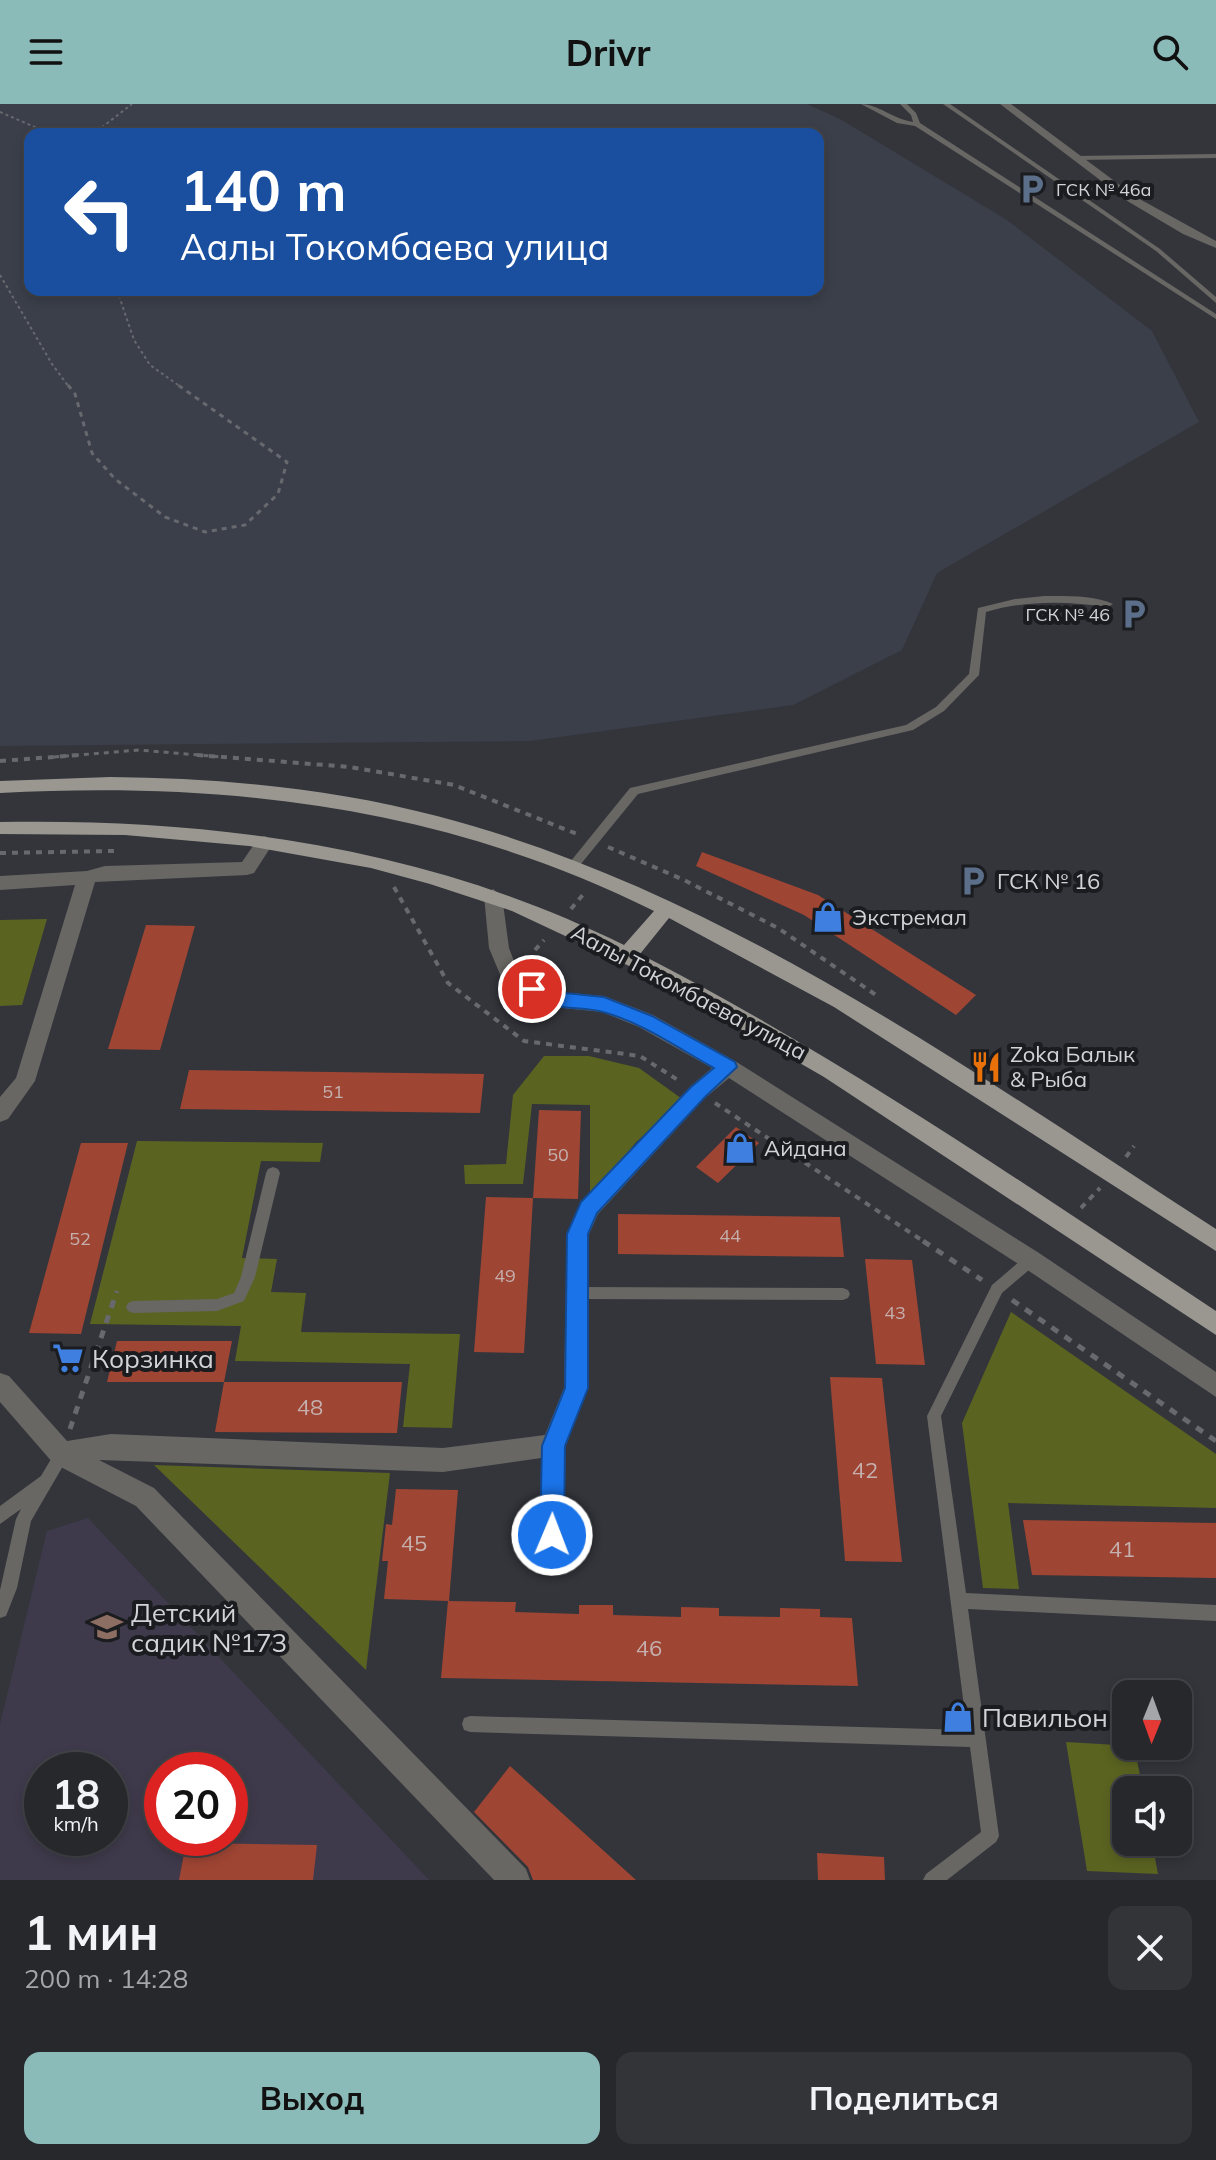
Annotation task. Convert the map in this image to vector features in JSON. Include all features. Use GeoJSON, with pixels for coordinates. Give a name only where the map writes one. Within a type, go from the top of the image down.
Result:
{"type":"FeatureCollection","features":[{"type":"Feature","properties":{"kind":"main road"},"geometry":{"type":"LineString","coordinates":[[0,787],[127,783],[198,785],[288,794],[435,822],[572,867],[666,909],[771,962],[878,1025],[1216,1241]]}},
{"type":"Feature","properties":{"kind":"main road","name":"Аалы Токомбаева улица"},"geometry":{"type":"LineString","coordinates":[[0,828],[108,827],[187,831],[335,853],[493,896],[627,955],[838,1073],[1216,1324]]}},
{"type":"Feature","properties":{"kind":"main road"},"geometry":{"type":"LineString","coordinates":[[627,955],[666,909]]}},
{"type":"Feature","properties":{"kind":"street"},"geometry":{"type":"LineString","coordinates":[[1005,104],[1076,158],[1184,230],[1216,245]]}},
{"type":"Feature","properties":{"kind":"street"},"geometry":{"type":"LineString","coordinates":[[1184,230],[1216,260]]}},
{"type":"Feature","properties":{"kind":"street"},"geometry":{"type":"LineString","coordinates":[[0,883],[87,878],[105,873],[247,868],[265,842]]}},
{"type":"Feature","properties":{"kind":"street"},"geometry":{"type":"LineString","coordinates":[[0,1113],[25,1081],[87,878]]}},
{"type":"Feature","properties":{"kind":"street","name":"Аалы Токомбаева улица"},"geometry":{"type":"LineString","coordinates":[[493,896],[499,948],[511,979],[553,999],[604,1004],[646,1021],[728,1067],[1031,1260],[1216,1386]]}},
{"type":"Feature","properties":{"kind":"street"},"geometry":{"type":"LineString","coordinates":[[62,1454],[111,1446],[443,1460],[553,1446],[576,1388],[578,1234],[589,1208],[698,1092],[728,1067]]}},
{"type":"Feature","properties":{"kind":"street"},"geometry":{"type":"LineString","coordinates":[[0,1384],[62,1454],[145,1497],[515,1880]]}},
{"type":"Feature","properties":{"kind":"lane"},"geometry":{"type":"LineString","coordinates":[[864,104],[899,122],[917,124],[1216,317]]}},
{"type":"Feature","properties":{"kind":"lane"},"geometry":{"type":"LineString","coordinates":[[903,104],[914,114],[917,124]]}},
{"type":"Feature","properties":{"kind":"lane"},"geometry":{"type":"LineString","coordinates":[[946,104],[1158,250],[1216,301]]}},
{"type":"Feature","properties":{"kind":"lane"},"geometry":{"type":"LineString","coordinates":[[1076,158],[1216,156]]}},
{"type":"Feature","properties":{"kind":"lane"},"geometry":{"type":"LineString","coordinates":[[572,867],[634,791],[909,728],[940,709],[974,675],[981,610],[1011,601],[1050,596],[1108,604]]}},
{"type":"Feature","properties":{"kind":"lane"},"geometry":{"type":"LineString","coordinates":[[133,1307],[217,1305],[239,1297],[248,1277],[273,1173]]}},
{"type":"Feature","properties":{"kind":"lane"},"geometry":{"type":"LineString","coordinates":[[932,1880],[990,1836],[934,1416],[997,1289],[1031,1260]]}},
{"type":"Feature","properties":{"kind":"lane"},"geometry":{"type":"LineString","coordinates":[[579,1293],[843,1294]]}},
{"type":"Feature","properties":{"kind":"lane"},"geometry":{"type":"LineString","coordinates":[[552,1535],[553,1446]]}},
{"type":"Feature","properties":{"kind":"lane"},"geometry":{"type":"LineString","coordinates":[[0,1610],[9,1588],[24,1519],[62,1454]]}},
{"type":"Feature","properties":{"kind":"lane"},"geometry":{"type":"LineString","coordinates":[[0,1516],[48,1478]]}},
{"type":"Feature","properties":{"kind":"lane"},"geometry":{"type":"LineString","coordinates":[[959,1601],[1216,1613]]}},
{"type":"Feature","properties":{"kind":"lane"},"geometry":{"type":"LineString","coordinates":[[470,1724],[977,1739]]}},
{"type":"Feature","properties":{"kind":"path"},"geometry":{"type":"LineString","coordinates":[[101,128],[132,104]]}},
{"type":"Feature","properties":{"kind":"path"},"geometry":{"type":"LineString","coordinates":[[0,112],[37,128]]}},
{"type":"Feature","properties":{"kind":"path"},"geometry":{"type":"LineString","coordinates":[[0,275],[52,364],[75,394],[92,453],[115,479],[165,517],[205,532],[245,525],[278,494],[287,462],[150,365],[134,340],[119,296]]}},
{"type":"Feature","properties":{"kind":"path"},"geometry":{"type":"LineString","coordinates":[[0,761],[139,750],[350,767],[454,785],[595,841]]}},
{"type":"Feature","properties":{"kind":"path"},"geometry":{"type":"LineString","coordinates":[[0,853],[124,852]]}},
{"type":"Feature","properties":{"kind":"path"},"geometry":{"type":"LineString","coordinates":[[535,950],[620,852],[684,880],[778,928]]}},
{"type":"Feature","properties":{"kind":"path"},"geometry":{"type":"LineString","coordinates":[[392,884],[448,983],[524,1041],[640,1056],[997,1289],[1216,1441]]}},
{"type":"Feature","properties":{"kind":"path"},"geometry":{"type":"LineString","coordinates":[[1066,1224],[1112,1175],[1134,1146]]}},
{"type":"Feature","properties":{"kind":"path"},"geometry":{"type":"LineString","coordinates":[[62,1454],[117,1291]]}},
{"type":"Feature","properties":{"kind":"shaded area"},"geometry":{"type":"Polygon","coordinates":[[[0,104],[807,104],[840,119],[1007,220],[1152,331],[1199,422],[937,573],[902,650],[793,705],[530,741],[0,746],[0,104]]]}},
{"type":"Feature","properties":{"kind":"shaded area","name":"Детский садик №173"},"geometry":{"type":"Polygon","coordinates":[[[88,1518],[429,1880],[0,1880],[0,1724],[47,1531],[88,1518]]]}},
{"type":"Feature","properties":{"kind":"green space"},"geometry":{"type":"Polygon","coordinates":[[[47,919],[22,1005],[0,1006],[0,920],[47,919]]]}},
{"type":"Feature","properties":{"kind":"green space"},"geometry":{"type":"Polygon","coordinates":[[[544,1056],[589,1056],[639,1068],[685,1101],[636,1142],[590,1202],[590,1105],[532,1104],[523,1184],[465,1184],[464,1165],[506,1164],[513,1095],[544,1056]]]}},
{"type":"Feature","properties":{"kind":"green space"},"geometry":{"type":"Polygon","coordinates":[[[137,1141],[323,1143],[320,1162],[261,1161],[242,1258],[277,1259],[271,1292],[306,1293],[301,1332],[460,1334],[452,1428],[403,1427],[410,1364],[235,1361],[241,1326],[90,1324],[137,1141]]]}},
{"type":"Feature","properties":{"kind":"green space"},"geometry":{"type":"Polygon","coordinates":[[[1011,1312],[1216,1454],[1216,1508],[1008,1503],[1019,1589],[983,1588],[962,1423],[1011,1312]]]}},
{"type":"Feature","properties":{"kind":"green space"},"geometry":{"type":"Polygon","coordinates":[[[154,1465],[390,1473],[366,1670],[154,1465]]]}},
{"type":"Feature","properties":{"kind":"green space"},"geometry":{"type":"Polygon","coordinates":[[[1066,1742],[1112,1745],[1112,1760],[1137,1760],[1140,1776],[1112,1776],[1112,1856],[1155,1856],[1158,1874],[1087,1871],[1066,1742]]]}},
{"type":"Feature","properties":{"kind":"building"},"geometry":{"type":"Polygon","coordinates":[[[702,852],[818,895],[976,995],[956,1015],[804,915],[696,866],[702,852]]]}},
{"type":"Feature","properties":{"kind":"building"},"geometry":{"type":"Polygon","coordinates":[[[146,925],[195,926],[160,1050],[108,1049],[146,925]]]}},
{"type":"Feature","properties":{"kind":"building"},"geometry":{"type":"Polygon","coordinates":[[[189,1070],[484,1074],[480,1113],[180,1109],[189,1070]]]}},
{"type":"Feature","properties":{"kind":"building"},"geometry":{"type":"Polygon","coordinates":[[[539,1110],[581,1111],[578,1199],[533,1198],[539,1110]]]}},
{"type":"Feature","properties":{"kind":"building"},"geometry":{"type":"Polygon","coordinates":[[[736,1127],[759,1143],[718,1183],[696,1167],[736,1127]]]}},
{"type":"Feature","properties":{"kind":"building"},"geometry":{"type":"Polygon","coordinates":[[[81,1143],[128,1143],[81,1334],[29,1333],[81,1143]]]}},
{"type":"Feature","properties":{"kind":"building"},"geometry":{"type":"Polygon","coordinates":[[[486,1197],[533,1198],[524,1353],[474,1352],[486,1197]]]}},
{"type":"Feature","properties":{"kind":"building"},"geometry":{"type":"Polygon","coordinates":[[[618,1214],[840,1217],[844,1257],[618,1254],[618,1214]]]}},
{"type":"Feature","properties":{"kind":"building"},"geometry":{"type":"Polygon","coordinates":[[[865,1259],[912,1260],[925,1365],[876,1364],[865,1259]]]}},
{"type":"Feature","properties":{"kind":"building"},"geometry":{"type":"Polygon","coordinates":[[[117,1341],[232,1341],[224,1382],[107,1382],[117,1341]]]}},
{"type":"Feature","properties":{"kind":"building"},"geometry":{"type":"Polygon","coordinates":[[[830,1377],[882,1378],[902,1562],[845,1561],[830,1377]]]}},
{"type":"Feature","properties":{"kind":"building"},"geometry":{"type":"Polygon","coordinates":[[[224,1382],[402,1382],[397,1433],[215,1432],[224,1382]]]}},
{"type":"Feature","properties":{"kind":"building"},"geometry":{"type":"Polygon","coordinates":[[[396,1489],[458,1490],[449,1601],[384,1599],[388,1561],[382,1561],[386,1524],[392,1525],[396,1489]]]}},
{"type":"Feature","properties":{"kind":"building"},"geometry":{"type":"Polygon","coordinates":[[[1023,1520],[1216,1523],[1216,1578],[1032,1575],[1023,1520]]]}},
{"type":"Feature","properties":{"kind":"building"},"geometry":{"type":"Polygon","coordinates":[[[448,1601],[516,1602],[515,1612],[579,1614],[579,1605],[613,1605],[613,1615],[681,1617],[681,1607],[719,1608],[719,1616],[780,1617],[780,1608],[820,1609],[820,1617],[852,1618],[858,1686],[441,1678],[448,1601]]]}},
{"type":"Feature","properties":{"kind":"building"},"geometry":{"type":"Polygon","coordinates":[[[510,1766],[636,1880],[533,1880],[528,1867],[474,1812],[510,1766]]]}},
{"type":"Feature","properties":{"kind":"building"},"geometry":{"type":"Polygon","coordinates":[[[248,1844],[317,1845],[313,1880],[179,1880],[184,1856],[248,1856],[248,1844]]]}},
{"type":"Feature","properties":{"kind":"building"},"geometry":{"type":"Polygon","coordinates":[[[817,1853],[884,1857],[885,1880],[818,1880],[817,1853]]]}},
{"type":"Feature","properties":{"kind":"place","name":"ГСК № 46а"},"geometry":{"type":"Point","coordinates":[1032,189]}},
{"type":"Feature","properties":{"kind":"place","name":"ГСК № 46"},"geometry":{"type":"Point","coordinates":[1134,614]}},
{"type":"Feature","properties":{"kind":"place","name":"ГСК № 16"},"geometry":{"type":"Point","coordinates":[973,881]}},
{"type":"Feature","properties":{"kind":"place","name":"Экстремал"},"geometry":{"type":"Point","coordinates":[828,917]}},
{"type":"Feature","properties":{"kind":"place","name":"Zoka Балык & Рыба"},"geometry":{"type":"Point","coordinates":[986,1067]}},
{"type":"Feature","properties":{"kind":"place","name":"Айдана"},"geometry":{"type":"Point","coordinates":[740,1148]}},
{"type":"Feature","properties":{"kind":"place","name":"Корзинка"},"geometry":{"type":"Point","coordinates":[68,1358]}},
{"type":"Feature","properties":{"kind":"place","name":"Детский садик №173"},"geometry":{"type":"Point","coordinates":[107,1627]}},
{"type":"Feature","properties":{"kind":"place","name":"Павильон"},"geometry":{"type":"Point","coordinates":[958,1717]}},
{"type":"Feature","properties":{"kind":"route"},"geometry":{"type":"LineString","coordinates":[[532,989],[553,999],[604,1004],[646,1021],[728,1067],[698,1092],[589,1208],[578,1234],[576,1388],[553,1446],[552,1535]]}}]}
